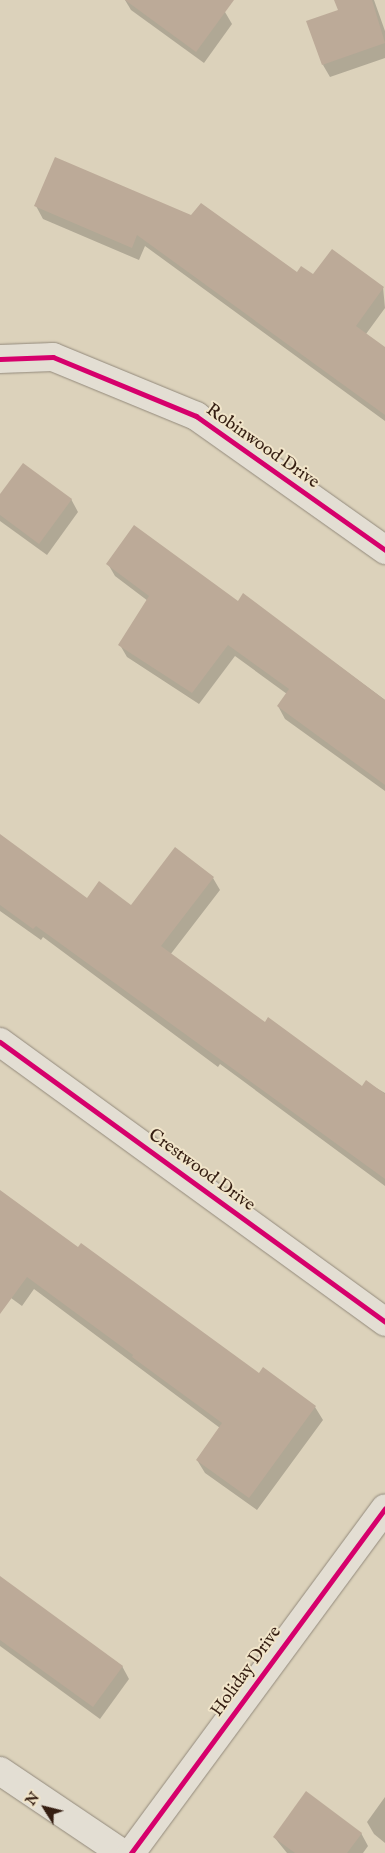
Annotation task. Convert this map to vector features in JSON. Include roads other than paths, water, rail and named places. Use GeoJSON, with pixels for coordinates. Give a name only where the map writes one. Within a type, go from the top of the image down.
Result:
{"type":"FeatureCollection","features":[{"type":"Feature","properties":{"kind":"street","name":"Robinwood Drive"},"geometry":{"type":"LineString","coordinates":[[0,359],[53,357],[196,416],[385,550]]}},
{"type":"Feature","properties":{"kind":"street","name":"Crestwood Drive"},"geometry":{"type":"LineString","coordinates":[[0,1042],[385,1322]]}},
{"type":"Feature","properties":{"kind":"street","name":"Holiday Drive"},"geometry":{"type":"LineString","coordinates":[[131,1853],[385,1508]]}},
{"type":"Feature","properties":{"kind":"street"},"geometry":{"type":"LineString","coordinates":[[0,1772],[122,1853]]}}]}
